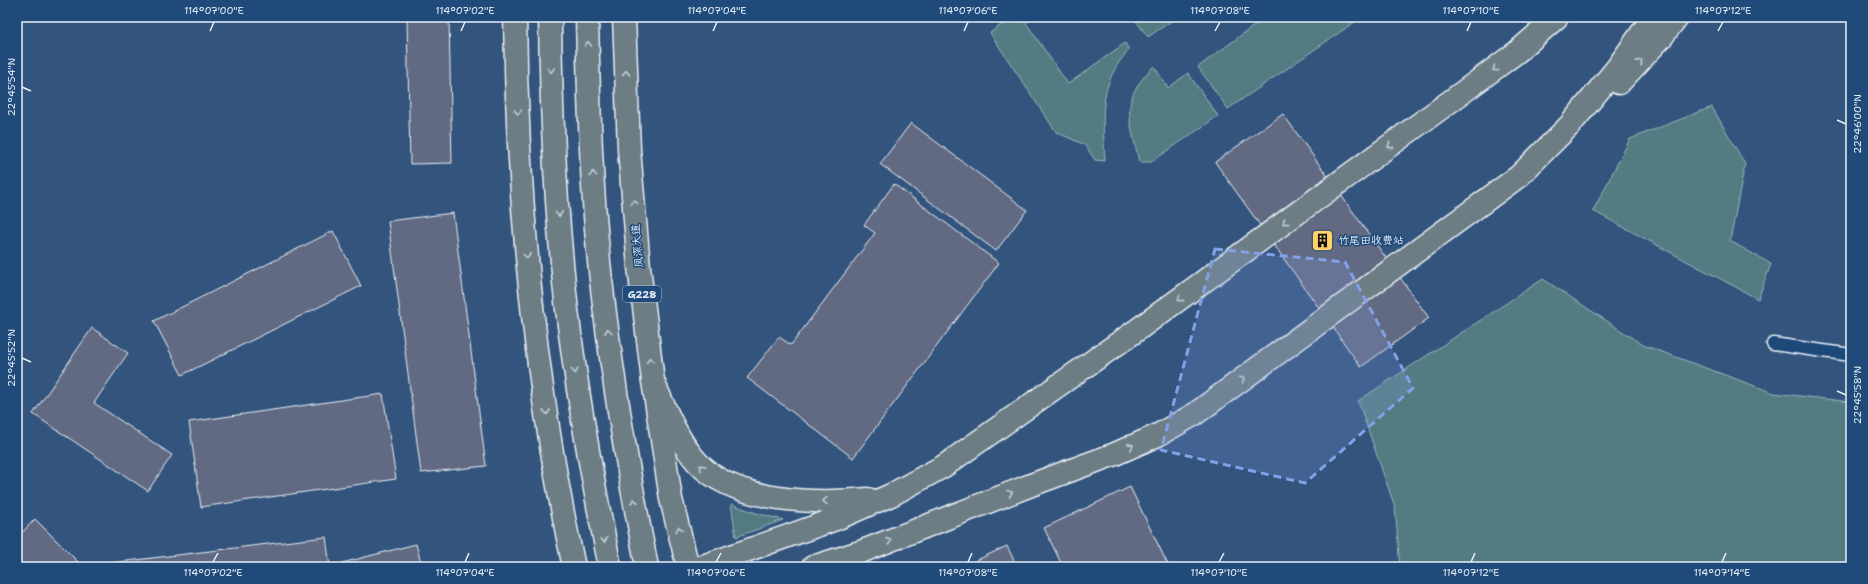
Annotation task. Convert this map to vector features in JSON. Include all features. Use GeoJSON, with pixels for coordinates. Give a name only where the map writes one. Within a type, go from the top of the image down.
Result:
{"type":"FeatureCollection","features":[{"type":"Feature","properties":{"kind":"highway"},"geometry":{"type":"LineString","coordinates":[[515,17],[519,164],[528,278],[562,509],[574,567]]}},
{"type":"Feature","properties":{"kind":"highway"},"geometry":{"type":"LineString","coordinates":[[550,17],[556,175],[564,282],[577,388],[610,567]]}},
{"type":"Feature","properties":{"kind":"highway"},"geometry":{"type":"LineString","coordinates":[[588,17],[593,173],[601,279],[628,470],[647,567]]}},
{"type":"Feature","properties":{"kind":"highway","name":"凤深大道"},"geometry":{"type":"LineString","coordinates":[[624,17],[629,149],[639,267],[653,381],[671,499],[688,567]]}},
{"type":"Feature","properties":{"kind":"highway"},"geometry":{"type":"LineString","coordinates":[[1517,52],[1540,17]]}},
{"type":"Feature","properties":{"kind":"highway"},"geometry":{"type":"LineString","coordinates":[[700,567],[836,519],[891,495],[944,466],[1137,330],[1517,52],[1557,17]]}},
{"type":"Feature","properties":{"kind":"highway"},"geometry":{"type":"LineString","coordinates":[[1570,126],[1617,68],[1653,17]]}},
{"type":"Feature","properties":{"kind":"highway"},"geometry":{"type":"LineString","coordinates":[[812,567],[863,551],[1031,485],[1115,454],[1158,435],[1195,414],[1519,176],[1570,126],[1603,99],[1634,69],[1677,17]]}},
{"type":"Feature","properties":{"kind":"highway"},"geometry":{"type":"LineString","coordinates":[[653,381],[668,416],[691,454],[710,473],[724,482],[754,492],[805,501],[856,500],[891,495]]}},
{"type":"Feature","properties":{"kind":"highway"},"geometry":{"type":"LineString","coordinates":[[840,567],[863,551]]}},
{"type":"Feature","properties":{"kind":"lane"},"geometry":{"type":"LineString","coordinates":[[1773,344],[1851,355]]}},
{"type":"Feature","properties":{"kind":"highlighted area"},"geometry":{"type":"Polygon","coordinates":[[[1215,249],[1345,262],[1413,388],[1305,483],[1161,450],[1215,249]]]}},
{"type":"Feature","properties":{"kind":"green space"},"geometry":{"type":"Polygon","coordinates":[[[1012,17],[1034,17],[1026,23],[1068,84],[1125,43],[1129,50],[1111,76],[1104,102],[1103,130],[1105,161],[1095,160],[1085,145],[1056,132],[990,33],[1012,17]]]}},
{"type":"Feature","properties":{"kind":"green space"},"geometry":{"type":"Polygon","coordinates":[[[1133,17],[1177,17],[1148,37],[1133,17]]]}},
{"type":"Feature","properties":{"kind":"green space"},"geometry":{"type":"Polygon","coordinates":[[[1266,17],[1362,17],[1228,109],[1198,67],[1266,17]]]}},
{"type":"Feature","properties":{"kind":"green space"},"geometry":{"type":"Polygon","coordinates":[[[1154,66],[1168,88],[1188,73],[1218,116],[1151,162],[1139,162],[1130,122],[1131,100],[1135,90],[1143,78],[1154,66]]]}},
{"type":"Feature","properties":{"kind":"green space"},"geometry":{"type":"Polygon","coordinates":[[[1712,107],[1745,164],[1730,241],[1771,264],[1758,299],[1593,211],[1630,139],[1712,107]]]}},
{"type":"Feature","properties":{"kind":"green space"},"geometry":{"type":"Polygon","coordinates":[[[1543,279],[1643,345],[1774,393],[1851,402],[1851,567],[1400,567],[1395,507],[1358,401],[1543,279]]]}},
{"type":"Feature","properties":{"kind":"green space"},"geometry":{"type":"Polygon","coordinates":[[[731,504],[756,513],[783,520],[736,537],[731,504]]]}},
{"type":"Feature","properties":{"kind":"building"},"geometry":{"type":"Polygon","coordinates":[[[449,18],[452,163],[410,164],[407,19],[449,18]]]}},
{"type":"Feature","properties":{"kind":"building","name":"竹尾田收费站"},"geometry":{"type":"Polygon","coordinates":[[[1283,114],[1429,318],[1361,367],[1215,162],[1283,114]]]}},
{"type":"Feature","properties":{"kind":"building"},"geometry":{"type":"Polygon","coordinates":[[[911,123],[1027,210],[996,251],[880,164],[911,123]]]}},
{"type":"Feature","properties":{"kind":"building"},"geometry":{"type":"Polygon","coordinates":[[[894,184],[999,263],[853,458],[747,378],[779,337],[791,345],[875,233],[864,225],[894,184]]]}},
{"type":"Feature","properties":{"kind":"building"},"geometry":{"type":"Polygon","coordinates":[[[453,213],[486,466],[421,473],[388,221],[453,213]]]}},
{"type":"Feature","properties":{"kind":"building"},"geometry":{"type":"Polygon","coordinates":[[[333,231],[361,286],[182,375],[154,321],[333,231]]]}},
{"type":"Feature","properties":{"kind":"building"},"geometry":{"type":"Polygon","coordinates":[[[92,328],[128,353],[94,403],[172,455],[148,491],[33,414],[92,328]]]}},
{"type":"Feature","properties":{"kind":"building"},"geometry":{"type":"Polygon","coordinates":[[[383,394],[396,479],[201,507],[189,422],[383,394]]]}},
{"type":"Feature","properties":{"kind":"building"},"geometry":{"type":"Polygon","coordinates":[[[1130,487],[1169,567],[1063,567],[1044,528],[1130,487]]]}},
{"type":"Feature","properties":{"kind":"building"},"geometry":{"type":"Polygon","coordinates":[[[35,519],[81,565],[79,567],[17,567],[17,538],[35,519]]]}},
{"type":"Feature","properties":{"kind":"building"},"geometry":{"type":"Polygon","coordinates":[[[326,537],[330,567],[94,567],[94,565],[326,537]]]}},
{"type":"Feature","properties":{"kind":"building"},"geometry":{"type":"Polygon","coordinates":[[[416,544],[422,567],[343,567],[342,563],[416,544]]]}},
{"type":"Feature","properties":{"kind":"building"},"geometry":{"type":"Polygon","coordinates":[[[1007,546],[1017,567],[962,567],[1007,546]]]}},
{"type":"Feature","properties":{"kind":"place","name":"竹尾田收费站"},"geometry":{"type":"Point","coordinates":[1322,240]}}]}
